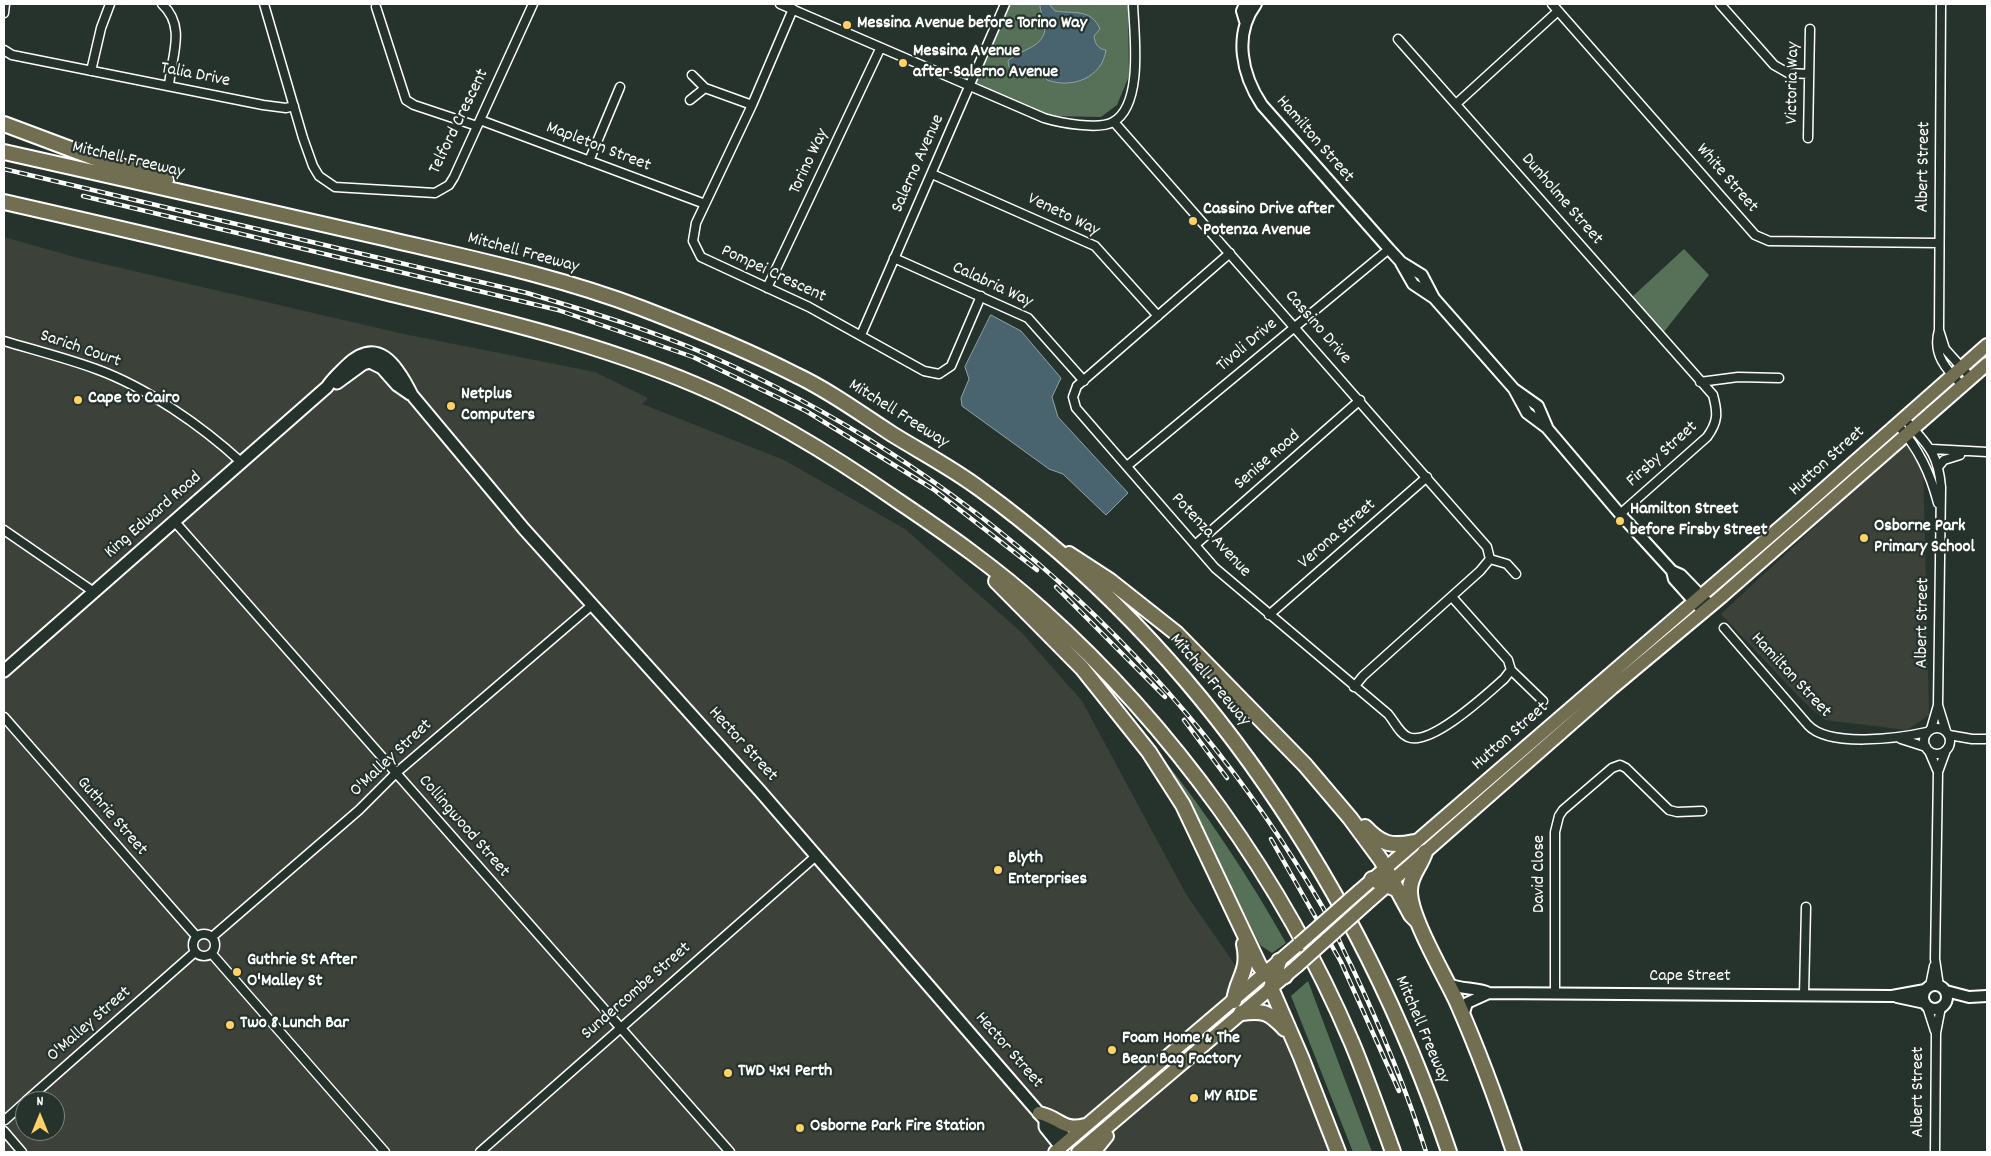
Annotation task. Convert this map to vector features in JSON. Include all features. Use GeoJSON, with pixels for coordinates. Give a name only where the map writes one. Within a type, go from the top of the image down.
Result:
{"type":"FeatureCollection","features":[{"type":"Feature","properties":{"kind":"highway"},"geometry":{"type":"LineString","coordinates":[[4,124],[92,157],[252,208]]}},
{"type":"Feature","properties":{"kind":"highway","name":"Mitchell Freeway"},"geometry":{"type":"LineString","coordinates":[[4,152],[498,265],[640,308],[799,376],[978,487],[1023,523],[1128,617],[1174,667],[1242,749],[1275,796],[1328,885],[1379,978],[1448,1152]]}},
{"type":"Feature","properties":{"kind":"highway"},"geometry":{"type":"LineString","coordinates":[[4,202],[226,253],[480,315],[560,337],[628,359],[698,386],[770,421],[868,480],[958,543],[1030,600],[1099,665],[1138,706],[1191,773],[1236,834],[1279,902],[1328,992],[1352,1042],[1392,1152]]}},
{"type":"Feature","properties":{"kind":"highway"},"geometry":{"type":"LineString","coordinates":[[4,207],[33,209]]}},
{"type":"Feature","properties":{"kind":"highway"},"geometry":{"type":"LineString","coordinates":[[1023,523],[1109,580],[1176,633],[1305,765],[1350,818],[1384,868],[1385,885],[1418,922]]}},
{"type":"Feature","properties":{"kind":"highway"},"geometry":{"type":"LineString","coordinates":[[958,543],[1082,668],[1149,752],[1184,805],[1242,931],[1270,980],[1338,1152]]}},
{"type":"Feature","properties":{"kind":"highway"},"geometry":{"type":"LineString","coordinates":[[1350,818],[1359,820],[1382,843],[1391,845],[1414,842]]}},
{"type":"Feature","properties":{"kind":"highway"},"geometry":{"type":"LineString","coordinates":[[1425,852],[1422,863],[1414,872],[1409,892],[1418,922],[1449,984],[1488,1074],[1514,1152]]}},
{"type":"Feature","properties":{"kind":"highway"},"geometry":{"type":"LineString","coordinates":[[1242,931],[1247,963],[1235,990],[1237,1007],[1266,1012],[1273,1016],[1292,1037]]}},
{"type":"Feature","properties":{"kind":"highway"},"geometry":{"type":"LineString","coordinates":[[1270,980],[1279,961]]}},
{"type":"Feature","properties":{"kind":"main road","name":"Hutton Street"},"geometry":{"type":"LineString","coordinates":[[1384,868],[1697,599],[1987,345]]}},
{"type":"Feature","properties":{"kind":"main road","name":"King Edward Road"},"geometry":{"type":"LineString","coordinates":[[4,671],[327,387],[350,362],[361,354],[371,357]]}},
{"type":"Feature","properties":{"kind":"main road","name":"Hector Street"},"geometry":{"type":"LineString","coordinates":[[371,357],[383,355],[393,364],[404,379],[412,395],[524,529],[816,856],[1042,1117],[1045,1127],[1062,1148],[1079,1152]]}},
{"type":"Feature","properties":{"kind":"main road","name":"Hutton Street"},"geometry":{"type":"LineString","coordinates":[[1062,1148],[1086,1124],[1270,980],[1297,966],[1385,885],[1612,688],[1707,609],[1987,364]]}},
{"type":"Feature","properties":{"kind":"main road","name":"Hutton Street"},"geometry":{"type":"LineString","coordinates":[[1279,961],[1359,890],[1385,885]]}},
{"type":"Feature","properties":{"kind":"main road","name":"Hutton Street"},"geometry":{"type":"LineString","coordinates":[[1079,1152],[1237,1007]]}},
{"type":"Feature","properties":{"kind":"main road"},"geometry":{"type":"LineString","coordinates":[[1042,1117],[1051,1115],[1065,1125],[1074,1128],[1086,1124]]}},
{"type":"Feature","properties":{"kind":"main road"},"geometry":{"type":"LineString","coordinates":[[1094,1152],[1097,1145],[1110,1134],[1117,1118]]}},
{"type":"Feature","properties":{"kind":"street"},"geometry":{"type":"LineString","coordinates":[[4,13],[5,4]]}},
{"type":"Feature","properties":{"kind":"street"},"geometry":{"type":"LineString","coordinates":[[91,70],[101,28],[110,4]]}},
{"type":"Feature","properties":{"kind":"street"},"geometry":{"type":"LineString","coordinates":[[162,4],[172,13],[177,38],[169,86]]}},
{"type":"Feature","properties":{"kind":"street","name":"Telford Crescent"},"geometry":{"type":"LineString","coordinates":[[264,4],[313,166],[319,176],[335,187],[435,193],[442,190],[454,177],[533,4]]}},
{"type":"Feature","properties":{"kind":"street"},"geometry":{"type":"LineString","coordinates":[[780,4],[969,87],[1061,123],[1097,125],[1114,122],[1125,107],[1136,78],[1133,4]]}},
{"type":"Feature","properties":{"kind":"street","name":"Salerno Avenue"},"geometry":{"type":"LineString","coordinates":[[861,336],[1005,4]]}},
{"type":"Feature","properties":{"kind":"street","name":"Hamilton Street"},"geometry":{"type":"LineString","coordinates":[[1252,4],[1245,21],[1242,51],[1253,92],[1262,105],[1401,262],[1413,284],[1434,298],[1514,389],[1526,413],[1547,428],[1620,514],[1672,571],[1674,579],[1707,609]]}},
{"type":"Feature","properties":{"kind":"street","name":"White Street"},"geometry":{"type":"LineString","coordinates":[[1552,4],[1755,236],[1769,241],[1939,243]]}},
{"type":"Feature","properties":{"kind":"street"},"geometry":{"type":"LineString","coordinates":[[1720,4],[1774,65],[1788,73],[1809,74]]}},
{"type":"Feature","properties":{"kind":"street","name":"Albert Street"},"geometry":{"type":"LineString","coordinates":[[1941,4],[1939,330],[1936,345],[1945,366],[1957,372],[1967,382]]}},
{"type":"Feature","properties":{"kind":"street","name":"Mapleton Street"},"geometry":{"type":"LineString","coordinates":[[376,7],[406,100],[414,105],[478,123],[589,160],[705,204]]}},
{"type":"Feature","properties":{"kind":"street","name":"Pompei Crescent"},"geometry":{"type":"LineString","coordinates":[[793,9],[752,105],[696,223],[693,241],[701,257],[808,307],[924,371],[939,374],[951,366],[981,296]]}},
{"type":"Feature","properties":{"kind":"street"},"geometry":{"type":"LineString","coordinates":[[1456,104],[1558,11]]}},
{"type":"Feature","properties":{"kind":"street","name":"Victoria Way"},"geometry":{"type":"LineString","coordinates":[[1808,138],[1810,29]]}},
{"type":"Feature","properties":{"kind":"street","name":"Dunholme Street"},"geometry":{"type":"LineString","coordinates":[[1398,39],[1713,395],[1718,413]]}},
{"type":"Feature","properties":{"kind":"street","name":"Torino Way"},"geometry":{"type":"LineString","coordinates":[[767,288],[880,49]]}},
{"type":"Feature","properties":{"kind":"street","name":"Talia Drive"},"geometry":{"type":"LineString","coordinates":[[4,50],[12,55],[264,105],[286,108],[294,106]]}},
{"type":"Feature","properties":{"kind":"street"},"geometry":{"type":"LineString","coordinates":[[692,75],[705,88],[752,105]]}},
{"type":"Feature","properties":{"kind":"street"},"geometry":{"type":"LineString","coordinates":[[589,160],[620,87]]}},
{"type":"Feature","properties":{"kind":"street"},"geometry":{"type":"LineString","coordinates":[[690,100],[705,88]]}},
{"type":"Feature","properties":{"kind":"street","name":"Cassino Drive"},"geometry":{"type":"LineString","coordinates":[[1114,122],[1427,477],[1487,547],[1490,559]]}},
{"type":"Feature","properties":{"kind":"street","name":"Veneto Way"},"geometry":{"type":"LineString","coordinates":[[932,174],[1095,246],[1158,316]]}},
{"type":"Feature","properties":{"kind":"street","name":"Tivoli Drive"},"geometry":{"type":"LineString","coordinates":[[1127,466],[1389,250]]}},
{"type":"Feature","properties":{"kind":"street","name":"Potenza Avenue"},"geometry":{"type":"LineString","coordinates":[[1230,254],[1077,386],[1073,396],[1076,408],[1215,568],[1388,714],[1408,737],[1416,739],[1454,721],[1504,679],[1510,670]]}},
{"type":"Feature","properties":{"kind":"street","name":"Calabria Way"},"geometry":{"type":"LineString","coordinates":[[894,258],[1028,318],[1084,380]]}},
{"type":"Feature","properties":{"kind":"street","name":"Albert Street"},"geometry":{"type":"LineString","coordinates":[[1939,330],[1945,349],[1957,372],[1967,382]]}},
{"type":"Feature","properties":{"kind":"street","name":"Sarich Court"},"geometry":{"type":"LineString","coordinates":[[4,341],[81,364],[152,396],[224,446],[241,462]]}},
{"type":"Feature","properties":{"kind":"street"},"geometry":{"type":"LineString","coordinates":[[1700,382],[1738,377],[1779,378]]}},
{"type":"Feature","properties":{"kind":"street","name":"Senise Road"},"geometry":{"type":"LineString","coordinates":[[1195,545],[1360,400]]}},
{"type":"Feature","properties":{"kind":"street","name":"Firsby Street"},"geometry":{"type":"LineString","coordinates":[[1620,514],[1707,438],[1716,425],[1718,413]]}},
{"type":"Feature","properties":{"kind":"street","name":"Albert Street"},"geometry":{"type":"LineString","coordinates":[[1900,421],[1932,450],[1939,466],[1938,705],[1929,730]]}},
{"type":"Feature","properties":{"kind":"street","name":"Albert Street"},"geometry":{"type":"LineString","coordinates":[[1910,432],[1932,480],[1940,512]]}},
{"type":"Feature","properties":{"kind":"street"},"geometry":{"type":"LineString","coordinates":[[1932,450],[1987,452]]}},
{"type":"Feature","properties":{"kind":"street"},"geometry":{"type":"LineString","coordinates":[[1939,466],[1944,460],[1952,456],[1975,452]]}},
{"type":"Feature","properties":{"kind":"street","name":"Verona Street"},"geometry":{"type":"LineString","coordinates":[[1269,615],[1427,477]]}},
{"type":"Feature","properties":{"kind":"street","name":"Collingwood Street"},"geometry":{"type":"LineString","coordinates":[[175,522],[730,1152]]}},
{"type":"Feature","properties":{"kind":"street"},"geometry":{"type":"LineString","coordinates":[[4,530],[94,592]]}},
{"type":"Feature","properties":{"kind":"street"},"geometry":{"type":"LineString","coordinates":[[1354,687],[1363,676],[1490,559],[1507,564],[1516,574]]}},
{"type":"Feature","properties":{"kind":"street"},"geometry":{"type":"LineString","coordinates":[[1452,596],[1508,660],[1510,670],[1543,701]]}},
{"type":"Feature","properties":{"kind":"street","name":"O'Malley Street"},"geometry":{"type":"LineString","coordinates":[[212,937],[359,810],[396,773],[592,605]]}},
{"type":"Feature","properties":{"kind":"street","name":"Hamilton Street"},"geometry":{"type":"LineString","coordinates":[[1724,628],[1812,729],[1834,736],[1899,738],[1929,730]]}},
{"type":"Feature","properties":{"kind":"street","name":"Albert Street"},"geometry":{"type":"LineString","coordinates":[[1938,705],[1948,733]]}},
{"type":"Feature","properties":{"kind":"street","name":"Guthrie Street"},"geometry":{"type":"LineString","coordinates":[[4,717],[196,936]]}},
{"type":"Feature","properties":{"kind":"street"},"geometry":{"type":"LineString","coordinates":[[1938,772],[1924,740],[1929,730],[1940,728],[1948,733],[1972,739],[1987,739]]}},
{"type":"Feature","properties":{"kind":"street"},"geometry":{"type":"LineString","coordinates":[[1926,1004],[1935,988],[1938,772],[1948,748],[1948,733]]}},
{"type":"Feature","properties":{"kind":"street","name":"Hamilton Street"},"geometry":{"type":"LineString","coordinates":[[1899,738],[1927,749]]}},
{"type":"Feature","properties":{"kind":"street"},"geometry":{"type":"LineString","coordinates":[[1927,749],[1937,754],[1972,739]]}},
{"type":"Feature","properties":{"kind":"street","name":"David Close"},"geometry":{"type":"LineString","coordinates":[[1556,993],[1555,832],[1558,816],[1612,768],[1620,765],[1626,768],[1669,810],[1677,812],[1702,811]]}},
{"type":"Feature","properties":{"kind":"street","name":"Sundercombe Street"},"geometry":{"type":"LineString","coordinates":[[480,1152],[816,856]]}},
{"type":"Feature","properties":{"kind":"street"},"geometry":{"type":"LineString","coordinates":[[1804,995],[1806,907]]}},
{"type":"Feature","properties":{"kind":"street"},"geometry":{"type":"LineString","coordinates":[[203,934],[212,937],[216,944],[212,954],[201,956],[195,952],[193,946],[196,936],[203,934]]}},
{"type":"Feature","properties":{"kind":"street","name":"O'Malley Street"},"geometry":{"type":"LineString","coordinates":[[38,1091],[195,952]]}},
{"type":"Feature","properties":{"kind":"street"},"geometry":{"type":"LineString","coordinates":[[212,954],[385,1152]]}},
{"type":"Feature","properties":{"kind":"street","name":"Cape Street"},"geometry":{"type":"LineString","coordinates":[[1449,984],[1460,988],[1479,988],[1489,993]]}},
{"type":"Feature","properties":{"kind":"street"},"geometry":{"type":"LineString","coordinates":[[1935,988],[1947,998],[1942,1006]]}},
{"type":"Feature","properties":{"kind":"street","name":"Cape Street"},"geometry":{"type":"LineString","coordinates":[[1463,1016],[1467,1003],[1489,993],[1892,996],[1935,988],[1970,996],[1987,996]]}},
{"type":"Feature","properties":{"kind":"street","name":"Cape Street"},"geometry":{"type":"LineString","coordinates":[[1892,996],[1926,1004],[1936,1009],[1970,996]]}},
{"type":"Feature","properties":{"kind":"street","name":"Albert Street"},"geometry":{"type":"LineString","coordinates":[[1926,1004],[1936,1033]]}},
{"type":"Feature","properties":{"kind":"street","name":"Albert Street"},"geometry":{"type":"LineString","coordinates":[[1935,1152],[1936,1033],[1942,1006]]}},
{"type":"Feature","properties":{"kind":"street","name":"O'Malley Street"},"geometry":{"type":"LineString","coordinates":[[4,1119],[15,1110]]}},
{"type":"Feature","properties":{"kind":"street"},"geometry":{"type":"LineString","coordinates":[[4,1119],[7,1127],[4,1132],[22,1152]]}},
{"type":"Feature","properties":{"kind":"shaded area"},"geometry":{"type":"Polygon","coordinates":[[[4,237],[78,258],[399,333],[595,372],[648,398],[642,404],[784,460],[905,529],[1022,633],[1082,701],[1186,894],[1278,1027],[1332,1152],[4,1152],[4,237]]]}},
{"type":"Feature","properties":{"kind":"shaded area","name":"Osborne Park Primary School"},"geometry":{"type":"Polygon","coordinates":[[[1909,439],[1923,462],[1929,715],[1907,730],[1825,720],[1803,701],[1721,614],[1909,439]]]}},
{"type":"Feature","properties":{"kind":"green space"},"geometry":{"type":"Polygon","coordinates":[[[1007,4],[1128,4],[1129,76],[1117,105],[1101,117],[1050,116],[971,84],[1007,4]]]}},
{"type":"Feature","properties":{"kind":"green space"},"geometry":{"type":"Polygon","coordinates":[[[1684,249],[1709,275],[1663,333],[1632,297],[1684,249]]]}},
{"type":"Feature","properties":{"kind":"green space"},"geometry":{"type":"Polygon","coordinates":[[[1161,756],[1227,847],[1286,943],[1272,953],[1260,945],[1195,814],[1158,759],[1161,756]]]}},
{"type":"Feature","properties":{"kind":"green space"},"geometry":{"type":"Polygon","coordinates":[[[1308,981],[1372,1152],[1353,1152],[1291,996],[1308,981]]]}},
{"type":"Feature","properties":{"kind":"water"},"geometry":{"type":"Polygon","coordinates":[[[1040,4],[1049,4],[1055,11],[1081,13],[1096,22],[1100,29],[1094,36],[1095,41],[1097,46],[1106,50],[1099,68],[1092,74],[1076,82],[1066,83],[1047,80],[1041,72],[1016,74],[1009,68],[1008,61],[1036,44],[1044,34],[1045,24],[1040,4]]]}},
{"type":"Feature","properties":{"kind":"water"},"geometry":{"type":"Polygon","coordinates":[[[991,315],[1021,331],[1061,378],[1052,397],[1058,417],[1128,493],[1106,515],[1063,474],[1049,469],[962,406],[961,398],[969,379],[965,367],[991,315]]]}},
{"type":"Feature","properties":{"kind":"railway"},"geometry":{"type":"LineString","coordinates":[[4,169],[527,293],[640,328],[706,354],[801,400],[892,454],[977,514],[1058,581],[1133,654],[1202,733],[1265,817],[1326,913],[1382,1034],[1410,1104],[1426,1152]]}},
{"type":"Feature","properties":{"kind":"railway"},"geometry":{"type":"LineString","coordinates":[[83,196],[558,310],[693,357],[806,411],[933,489],[1037,570]]}},
{"type":"Feature","properties":{"kind":"railway"},"geometry":{"type":"LineString","coordinates":[[1056,587],[1165,697]]}},
{"type":"Feature","properties":{"kind":"railway"},"geometry":{"type":"LineString","coordinates":[[1184,720],[1227,778]]}},
{"type":"Feature","properties":{"kind":"railway"},"geometry":{"type":"LineString","coordinates":[[1271,839],[1341,962],[1399,1091]]}},
{"type":"Feature","properties":{"kind":"place","name":"Messina Avenue before Torino Way"},"geometry":{"type":"Point","coordinates":[847,25]}},
{"type":"Feature","properties":{"kind":"place","name":"Messina Avenue after Salerno Avenue"},"geometry":{"type":"Point","coordinates":[903,63]}},
{"type":"Feature","properties":{"kind":"place","name":"Cassino Drive after Potenza Avenue"},"geometry":{"type":"Point","coordinates":[1193,221]}},
{"type":"Feature","properties":{"kind":"place","name":"Cape to Cairo"},"geometry":{"type":"Point","coordinates":[78,400]}},
{"type":"Feature","properties":{"kind":"place","name":"Netplus Computers"},"geometry":{"type":"Point","coordinates":[451,406]}},
{"type":"Feature","properties":{"kind":"place","name":"Hamilton Street before Firsby Street"},"geometry":{"type":"Point","coordinates":[1620,521]}},
{"type":"Feature","properties":{"kind":"place","name":"Osborne Park Primary School"},"geometry":{"type":"Point","coordinates":[1864,538]}},
{"type":"Feature","properties":{"kind":"place","name":"Blyth Enterprises"},"geometry":{"type":"Point","coordinates":[998,870]}},
{"type":"Feature","properties":{"kind":"place","name":"Guthrie St After O'Malley St"},"geometry":{"type":"Point","coordinates":[237,972]}},
{"type":"Feature","properties":{"kind":"place","name":"Two 8 Lunch Bar"},"geometry":{"type":"Point","coordinates":[230,1025]}},
{"type":"Feature","properties":{"kind":"place","name":"Foam Home & The Bean Bag Factory"},"geometry":{"type":"Point","coordinates":[1112,1050]}},
{"type":"Feature","properties":{"kind":"place","name":"TWD 4x4 Perth"},"geometry":{"type":"Point","coordinates":[728,1073]}},
{"type":"Feature","properties":{"kind":"place","name":"MY RIDE"},"geometry":{"type":"Point","coordinates":[1194,1098]}},
{"type":"Feature","properties":{"kind":"place","name":"Osborne Park Fire Station"},"geometry":{"type":"Point","coordinates":[800,1128]}}]}
